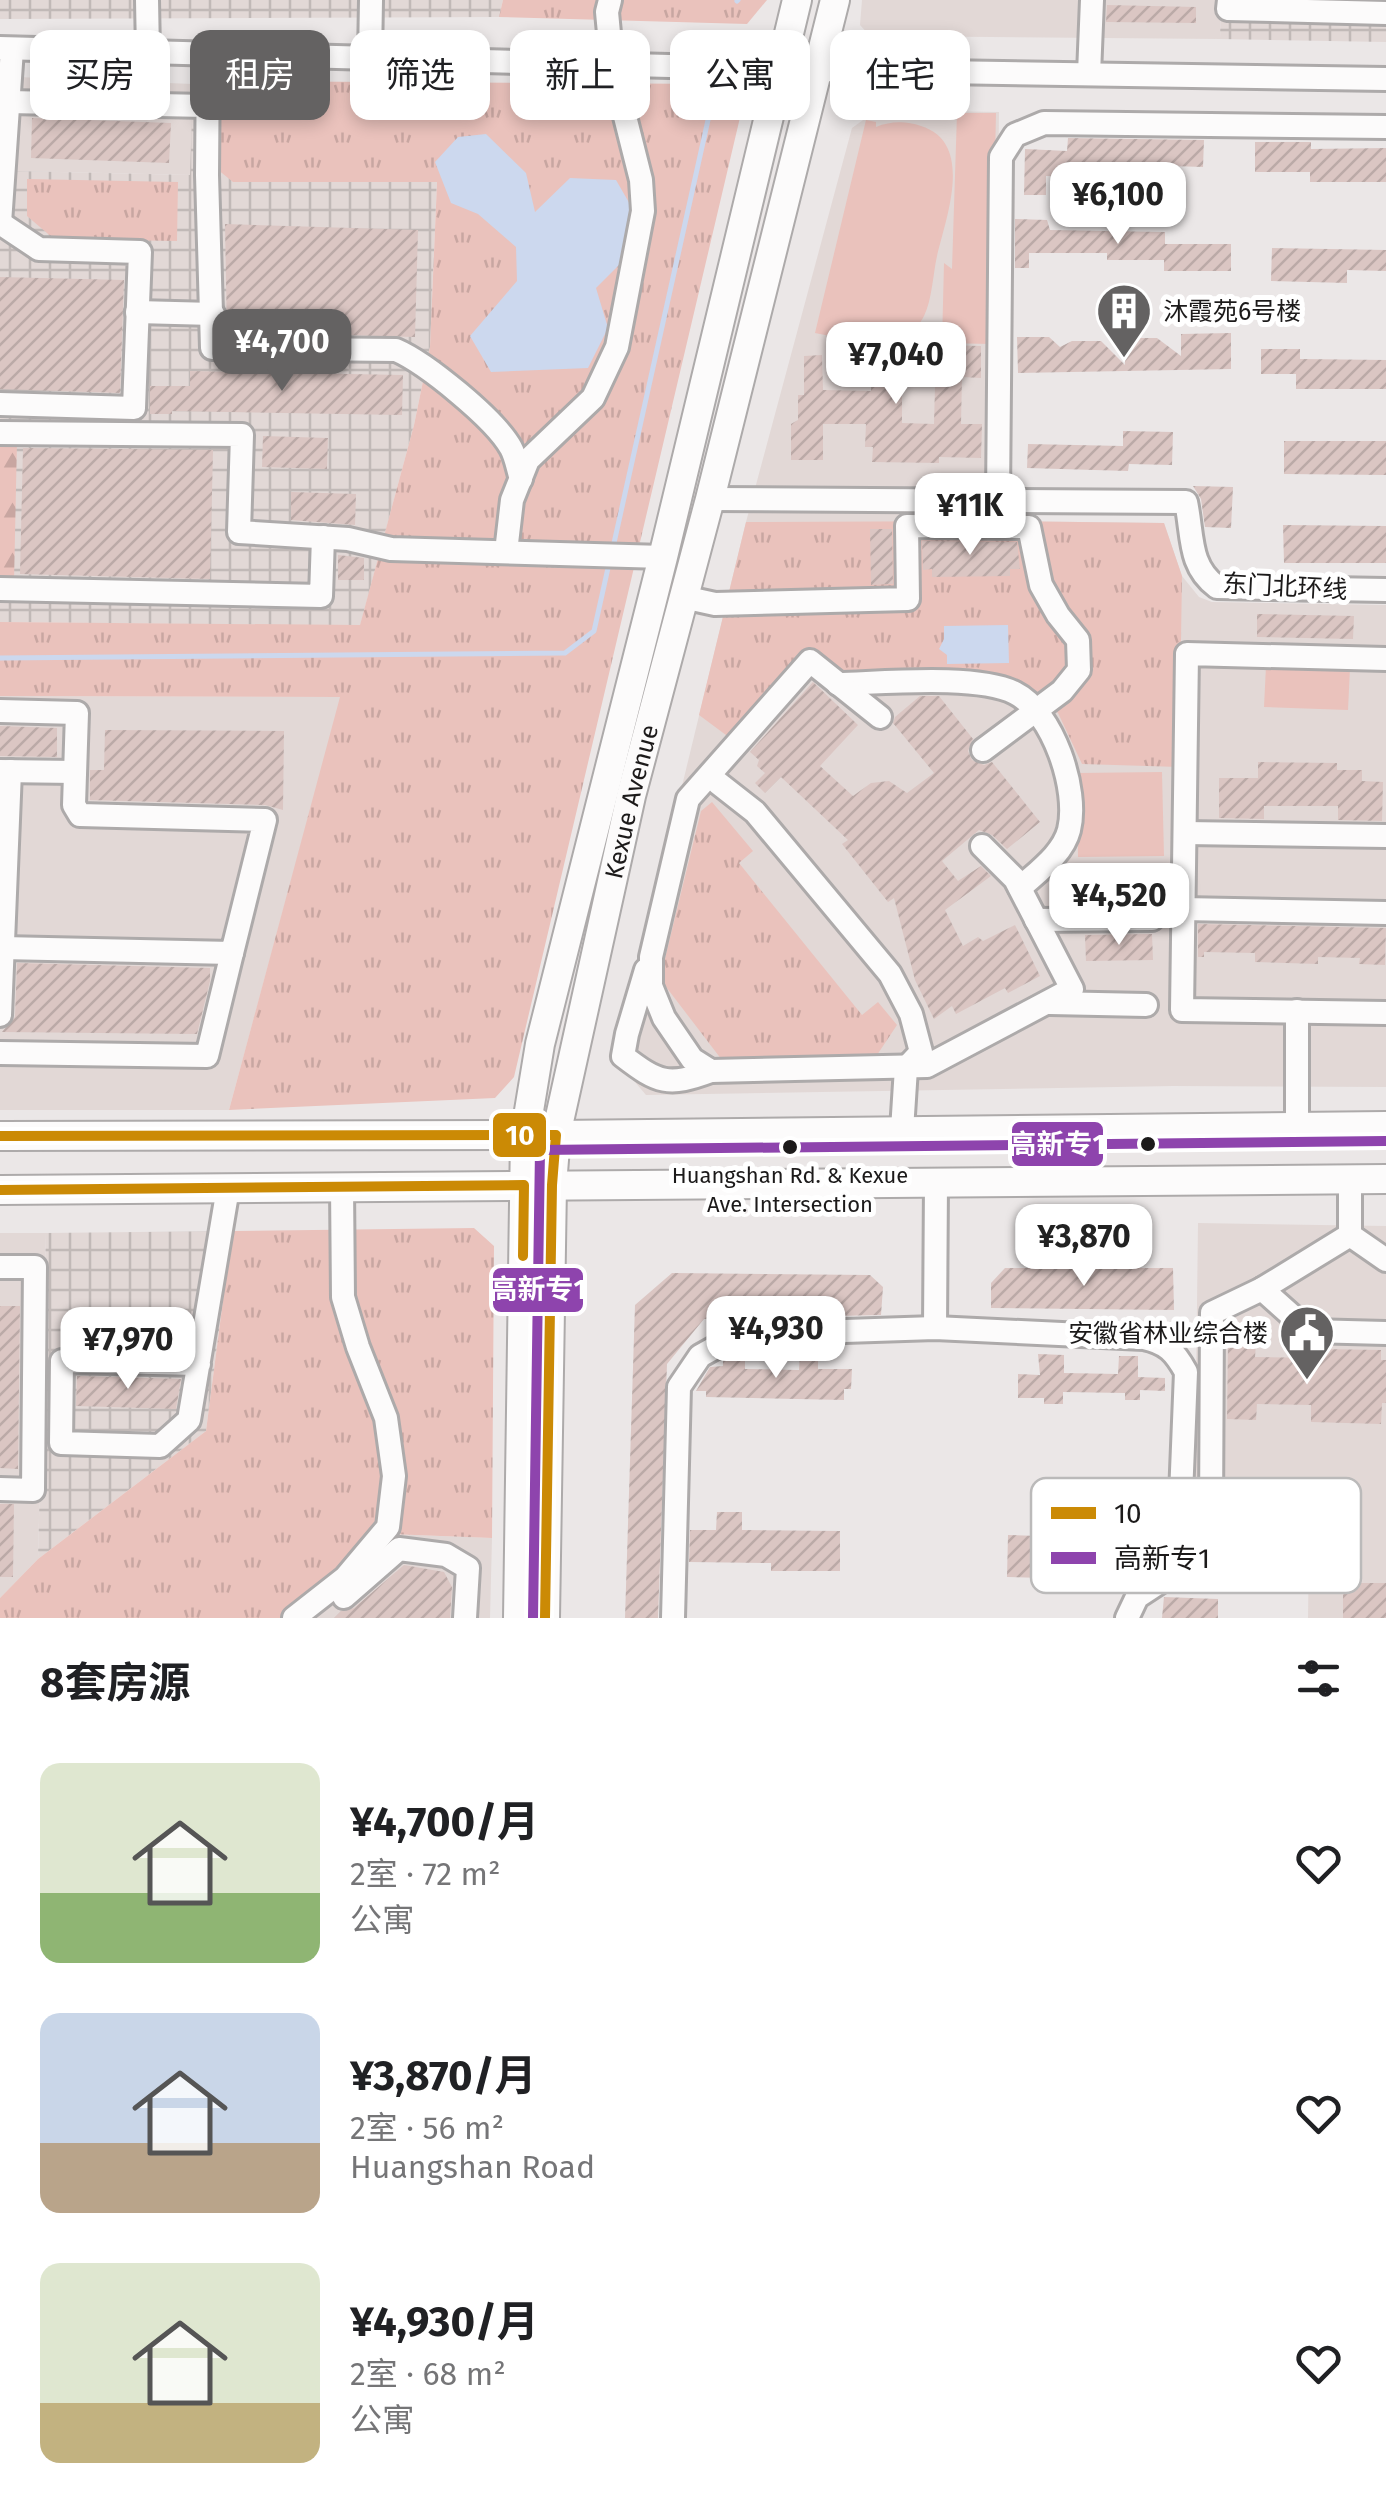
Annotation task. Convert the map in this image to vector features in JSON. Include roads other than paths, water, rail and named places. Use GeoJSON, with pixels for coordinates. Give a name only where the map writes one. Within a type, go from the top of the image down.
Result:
{"type":"FeatureCollection","features":[{"type":"Feature","properties":{"kind":"main road","name":"Kexue Avenue"},"geometry":{"type":"LineString","coordinates":[[790,30],[797,0]]}},
{"type":"Feature","properties":{"kind":"main road","name":"Kexue Avenue"},"geometry":{"type":"LineString","coordinates":[[518,1618],[538,1185],[556,1135],[631,796],[835,0]]}},
{"type":"Feature","properties":{"kind":"main road","name":"Kexue Avenue"},"geometry":{"type":"LineString","coordinates":[[545,1618],[538,1185],[525,1135],[540,1044],[768,120]]}},
{"type":"Feature","properties":{"kind":"main road"},"geometry":{"type":"LineString","coordinates":[[0,1136],[556,1135],[1386,1126]]}},
{"type":"Feature","properties":{"kind":"main road"},"geometry":{"type":"LineString","coordinates":[[0,1190],[1386,1180]]}},
{"type":"Feature","properties":{"kind":"street"},"geometry":{"type":"LineString","coordinates":[[146,0],[147,30]]}},
{"type":"Feature","properties":{"kind":"street"},"geometry":{"type":"LineString","coordinates":[[370,30],[371,0]]}},
{"type":"Feature","properties":{"kind":"street"},"geometry":{"type":"LineString","coordinates":[[609,30],[610,0]]}},
{"type":"Feature","properties":{"kind":"street"},"geometry":{"type":"LineString","coordinates":[[1089,74],[1092,0]]}},
{"type":"Feature","properties":{"kind":"street"},"geometry":{"type":"LineString","coordinates":[[1228,0],[1228,9],[1386,12]]}},
{"type":"Feature","properties":{"kind":"street"},"geometry":{"type":"LineString","coordinates":[[0,404],[134,408],[140,252],[40,249],[0,223],[8,102],[6,49]]}},
{"type":"Feature","properties":{"kind":"street"},"geometry":{"type":"LineString","coordinates":[[810,70],[1386,79]]}},
{"type":"Feature","properties":{"kind":"street"},"geometry":{"type":"LineString","coordinates":[[8,102],[190,106]]}},
{"type":"Feature","properties":{"kind":"street"},"geometry":{"type":"LineString","coordinates":[[207,120],[212,348],[396,350],[417,359],[472,404],[511,448],[521,479]]}},
{"type":"Feature","properties":{"kind":"street"},"geometry":{"type":"LineString","coordinates":[[506,552],[512,500],[528,460],[593,398],[616,347],[643,211],[642,180],[626,120]]}},
{"type":"Feature","properties":{"kind":"street"},"geometry":{"type":"LineString","coordinates":[[710,498],[998,500],[1002,157],[1015,135],[1044,123],[1386,128]]}},
{"type":"Feature","properties":{"kind":"street"},"geometry":{"type":"LineString","coordinates":[[138,312],[213,314]]}},
{"type":"Feature","properties":{"kind":"street"},"geometry":{"type":"LineString","coordinates":[[0,434],[242,435],[238,532],[348,539],[391,549],[663,557]]}},
{"type":"Feature","properties":{"kind":"street","name":"东门北环线"},"geometry":{"type":"LineString","coordinates":[[998,500],[1186,502],[1194,559],[1202,576],[1217,587],[1386,590]]}},
{"type":"Feature","properties":{"kind":"street"},"geometry":{"type":"LineString","coordinates":[[684,597],[715,604],[908,599],[907,526],[1029,527],[1041,586],[1078,640],[1078,670],[1062,691],[983,750]]}},
{"type":"Feature","properties":{"kind":"street"},"geometry":{"type":"LineString","coordinates":[[0,588],[321,596],[323,537]]}},
{"type":"Feature","properties":{"kind":"street"},"geometry":{"type":"LineString","coordinates":[[1386,658],[1187,654],[1182,1010],[1386,1012]]}},
{"type":"Feature","properties":{"kind":"street"},"geometry":{"type":"LineString","coordinates":[[880,717],[810,661],[688,799],[650,957],[626,1034],[624,1056],[653,1080],[687,1080],[710,1071],[926,1066],[1072,988],[1020,888],[982,846]]}},
{"type":"Feature","properties":{"kind":"street"},"geometry":{"type":"LineString","coordinates":[[838,684],[962,681],[1016,693],[1047,722],[1070,781],[1069,829],[1060,850],[1020,888]]}},
{"type":"Feature","properties":{"kind":"street"},"geometry":{"type":"LineString","coordinates":[[0,711],[77,712],[74,805],[80,815],[265,820],[208,1056],[0,1053]]}},
{"type":"Feature","properties":{"kind":"street"},"geometry":{"type":"LineString","coordinates":[[0,1015],[5,771],[75,772]]}},
{"type":"Feature","properties":{"kind":"street"},"geometry":{"type":"LineString","coordinates":[[718,783],[755,812],[890,974],[911,1014],[922,1052],[906,1068],[902,1130]]}},
{"type":"Feature","properties":{"kind":"street"},"geometry":{"type":"LineString","coordinates":[[1184,833],[1386,836]]}},
{"type":"Feature","properties":{"kind":"street"},"geometry":{"type":"LineString","coordinates":[[1183,909],[1386,913]]}},
{"type":"Feature","properties":{"kind":"street"},"geometry":{"type":"LineString","coordinates":[[1036,920],[1152,919]]}},
{"type":"Feature","properties":{"kind":"street"},"geometry":{"type":"LineString","coordinates":[[2,948],[232,953]]}},
{"type":"Feature","properties":{"kind":"street"},"geometry":{"type":"LineString","coordinates":[[650,957],[651,986],[664,1018],[692,1059],[710,1071]]}},
{"type":"Feature","properties":{"kind":"street"},"geometry":{"type":"LineString","coordinates":[[1046,1003],[1146,1006]]}},
{"type":"Feature","properties":{"kind":"street"},"geometry":{"type":"LineString","coordinates":[[1297,1011],[1298,1126]]}},
{"type":"Feature","properties":{"kind":"street"},"geometry":{"type":"LineString","coordinates":[[1350,1180],[1350,1234]]}},
{"type":"Feature","properties":{"kind":"street"},"geometry":{"type":"LineString","coordinates":[[935,1328],[936,1183]]}},
{"type":"Feature","properties":{"kind":"street"},"geometry":{"type":"LineString","coordinates":[[294,1618],[345,1578],[388,1526],[394,1476],[386,1418],[358,1348],[343,1296],[342,1186]]}},
{"type":"Feature","properties":{"kind":"street"},"geometry":{"type":"LineString","coordinates":[[199,1364],[62,1361],[61,1443],[160,1446],[190,1420],[228,1188]]}},
{"type":"Feature","properties":{"kind":"street"},"geometry":{"type":"LineString","coordinates":[[1350,1234],[1386,1260]]}},
{"type":"Feature","properties":{"kind":"street"},"geometry":{"type":"LineString","coordinates":[[1211,1478],[1212,1313],[1262,1289],[1350,1234]]}},
{"type":"Feature","properties":{"kind":"street"},"geometry":{"type":"LineString","coordinates":[[0,1266],[35,1267],[32,1490],[0,1489]]}},
{"type":"Feature","properties":{"kind":"street"},"geometry":{"type":"LineString","coordinates":[[1262,1289],[1309,1331],[1386,1334]]}},
{"type":"Feature","properties":{"kind":"street"},"geometry":{"type":"LineString","coordinates":[[673,1618],[679,1387],[700,1356],[734,1337],[935,1328],[1159,1341],[1174,1351],[1186,1372],[1182,1478]]}},
{"type":"Feature","properties":{"kind":"street"},"geometry":{"type":"LineString","coordinates":[[319,1618],[399,1549],[446,1554],[468,1568],[466,1618]]}},
{"type":"Feature","properties":{"kind":"street"},"geometry":{"type":"LineString","coordinates":[[1127,1618],[1142,1593]]}},
{"type":"Feature","properties":{"kind":"water"},"geometry":{"type":"Polygon","coordinates":[[[486,134],[526,173],[535,212],[570,178],[616,180],[635,213],[623,261],[596,288],[608,328],[588,368],[491,372],[470,336],[517,281],[516,247],[478,214],[451,203],[435,162],[458,137],[486,134]]]}},
{"type":"Feature","properties":{"kind":"water"},"geometry":{"type":"Polygon","coordinates":[[[1008,625],[1009,663],[947,664],[947,655],[939,649],[944,626],[1008,625]]]}},
{"type":"Feature","properties":{"kind":"waterway"},"geometry":{"type":"LineString","coordinates":[[614,543],[708,120]]}},
{"type":"Feature","properties":{"kind":"waterway"},"geometry":{"type":"LineString","coordinates":[[0,658],[565,653],[594,631],[608,568]]}},
{"type":"Feature","properties":{"kind":"place","name":"沐霞苑6号楼"},"geometry":{"type":"Point","coordinates":[1124,360]}},
{"type":"Feature","properties":{"kind":"place","name":"Huangshan Rd. & Kexue Ave. Intersection"},"geometry":{"type":"Point","coordinates":[790,1147]}},
{"type":"Feature","properties":{"kind":"place","name":"安徽省林业综合楼"},"geometry":{"type":"Point","coordinates":[1307,1382]}}]}
